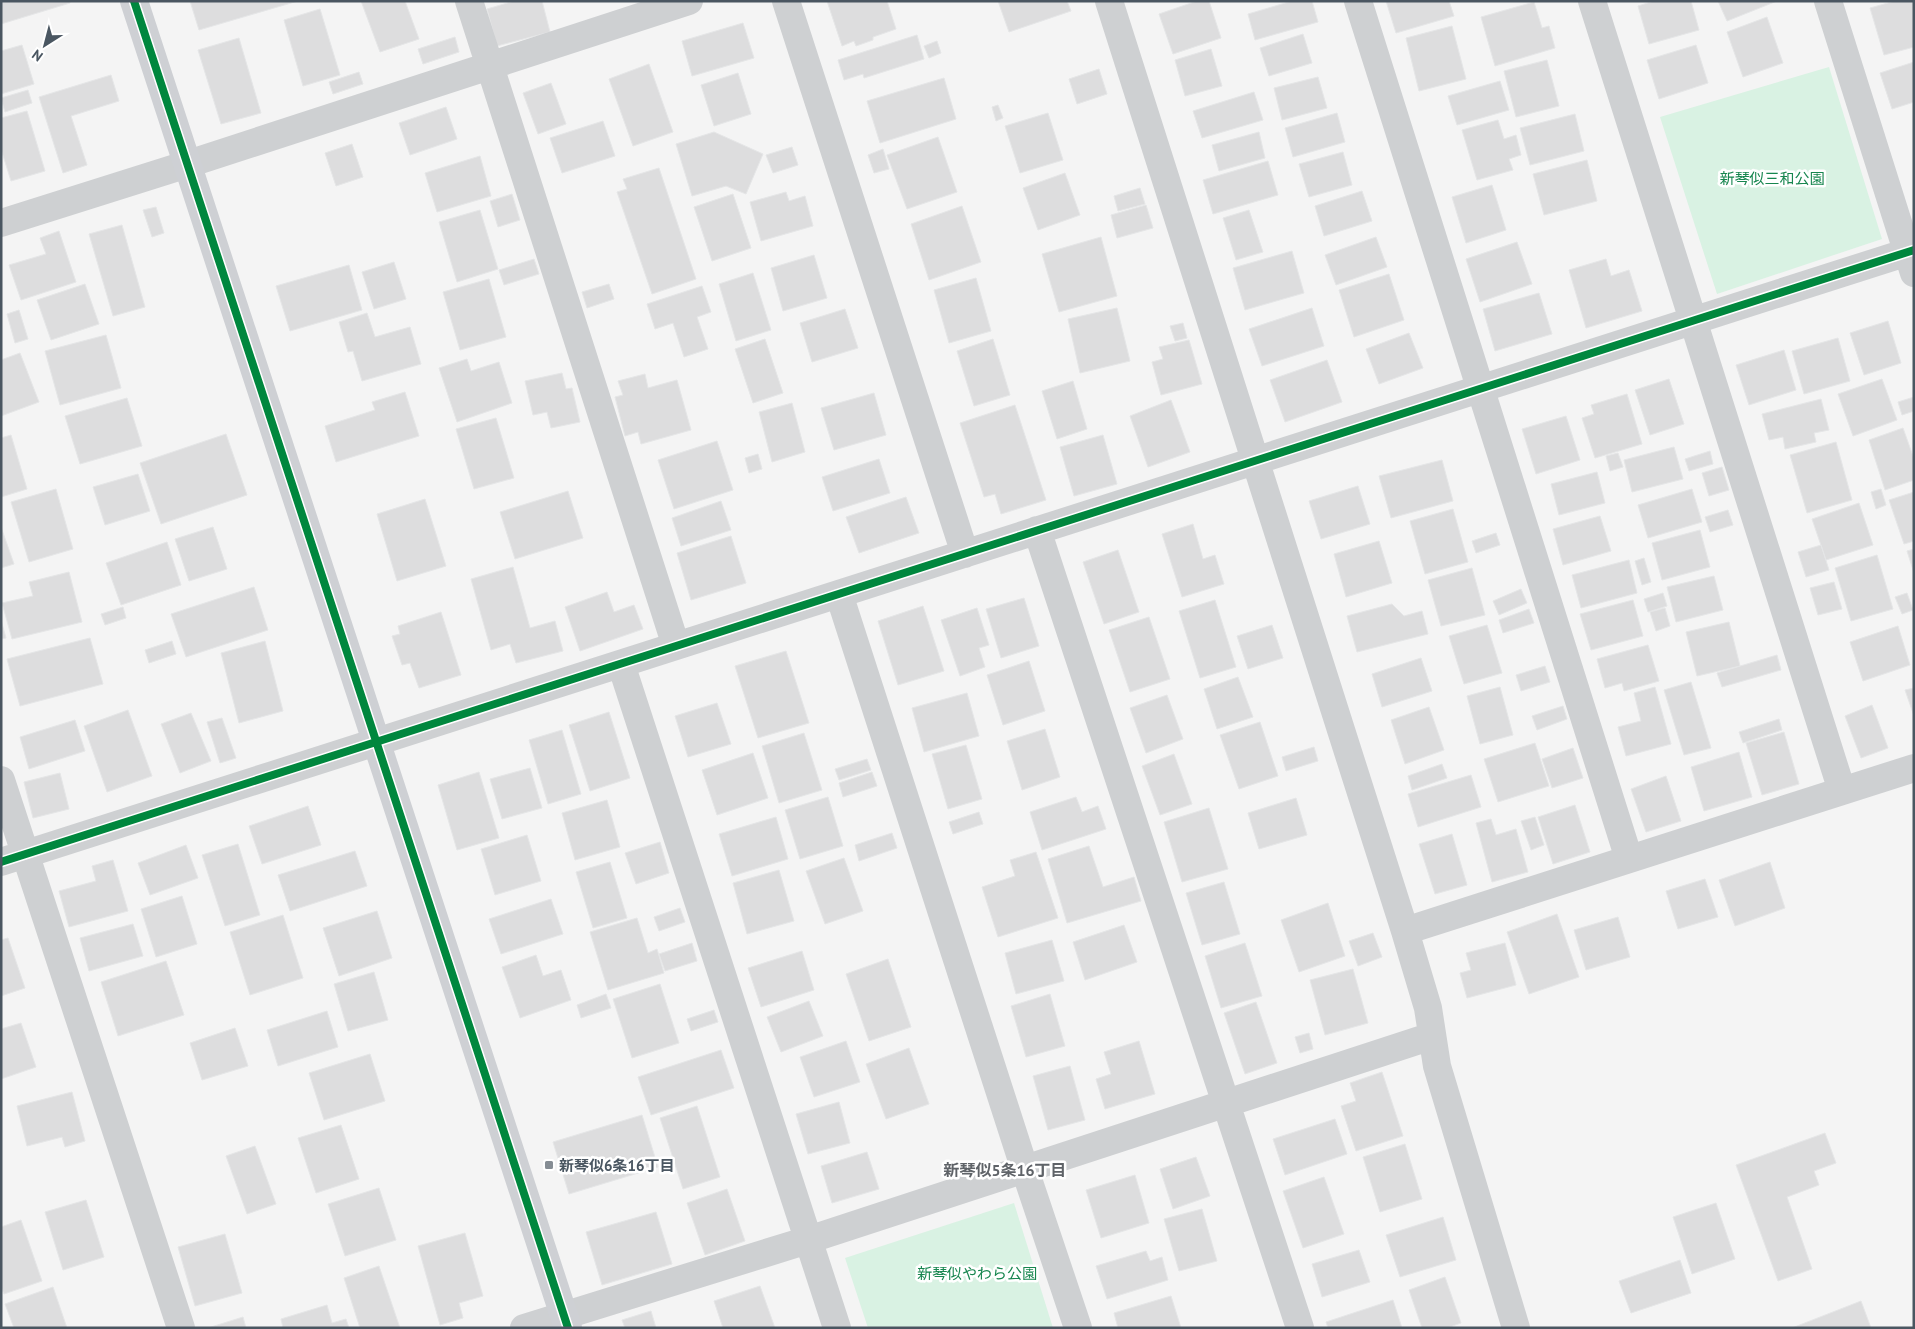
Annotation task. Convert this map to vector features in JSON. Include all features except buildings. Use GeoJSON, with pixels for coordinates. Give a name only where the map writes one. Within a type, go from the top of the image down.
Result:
{"type":"FeatureCollection","features":[{"type":"Feature","properties":{"kind":"street"},"geometry":{"type":"LineString","coordinates":[[134,1],[566,1321]]}},
{"type":"Feature","properties":{"kind":"street"},"geometry":{"type":"LineString","coordinates":[[470,1],[676,646]]}},
{"type":"Feature","properties":{"kind":"street"},"geometry":{"type":"LineString","coordinates":[[1,223],[689,1]]}},
{"type":"Feature","properties":{"kind":"street"},"geometry":{"type":"LineString","coordinates":[[786,1],[964,554]]}},
{"type":"Feature","properties":{"kind":"street"},"geometry":{"type":"LineString","coordinates":[[1109,1],[1428,1008],[1437,1066],[1516,1328]]}},
{"type":"Feature","properties":{"kind":"street"},"geometry":{"type":"LineString","coordinates":[[1358,1],[1629,859]]}},
{"type":"Feature","properties":{"kind":"street"},"geometry":{"type":"LineString","coordinates":[[1592,1],[1842,791]]}},
{"type":"Feature","properties":{"kind":"street"},"geometry":{"type":"LineString","coordinates":[[13,858],[1692,320],[1912,258],[1828,1]]}},
{"type":"Feature","properties":{"kind":"street"},"geometry":{"type":"LineString","coordinates":[[1037,530],[1300,1328]]}},
{"type":"Feature","properties":{"kind":"street"},"geometry":{"type":"LineString","coordinates":[[839,594],[1078,1328]]}},
{"type":"Feature","properties":{"kind":"street"},"geometry":{"type":"LineString","coordinates":[[621,664],[837,1328]]}},
{"type":"Feature","properties":{"kind":"street"},"geometry":{"type":"LineString","coordinates":[[1404,931],[1914,768]]}},
{"type":"Feature","properties":{"kind":"street"},"geometry":{"type":"LineString","coordinates":[[1,780],[13,858],[181,1328]]}},
{"type":"Feature","properties":{"kind":"street"},"geometry":{"type":"LineString","coordinates":[[524,1328],[566,1321],[1432,1036]]}},
{"type":"Feature","properties":{"kind":"green space","name":"新琴似三和公園"},"geometry":{"type":"Polygon","coordinates":[[[1829,67],[1882,239],[1717,294],[1660,117],[1829,67]]]}},
{"type":"Feature","properties":{"kind":"green space","name":"新琴似やわら公園"},"geometry":{"type":"Polygon","coordinates":[[[1014,1203],[1053,1328],[868,1328],[845,1258],[1014,1203]]]}},
{"type":"Feature","properties":{"kind":"cycle path"},"geometry":{"type":"LineString","coordinates":[[134,1],[568,1328]]}},
{"type":"Feature","properties":{"kind":"cycle path"},"geometry":{"type":"LineString","coordinates":[[1,862],[1914,250]]}},
{"type":"Feature","properties":{"kind":"place","name":"新琴似6条16丁目"},"geometry":{"type":"Point","coordinates":[549,1165]}},
{"type":"Feature","properties":{"kind":"district","name":"新琴似5条16丁目"},"geometry":{"type":"Point","coordinates":[1005,1170]}}]}
